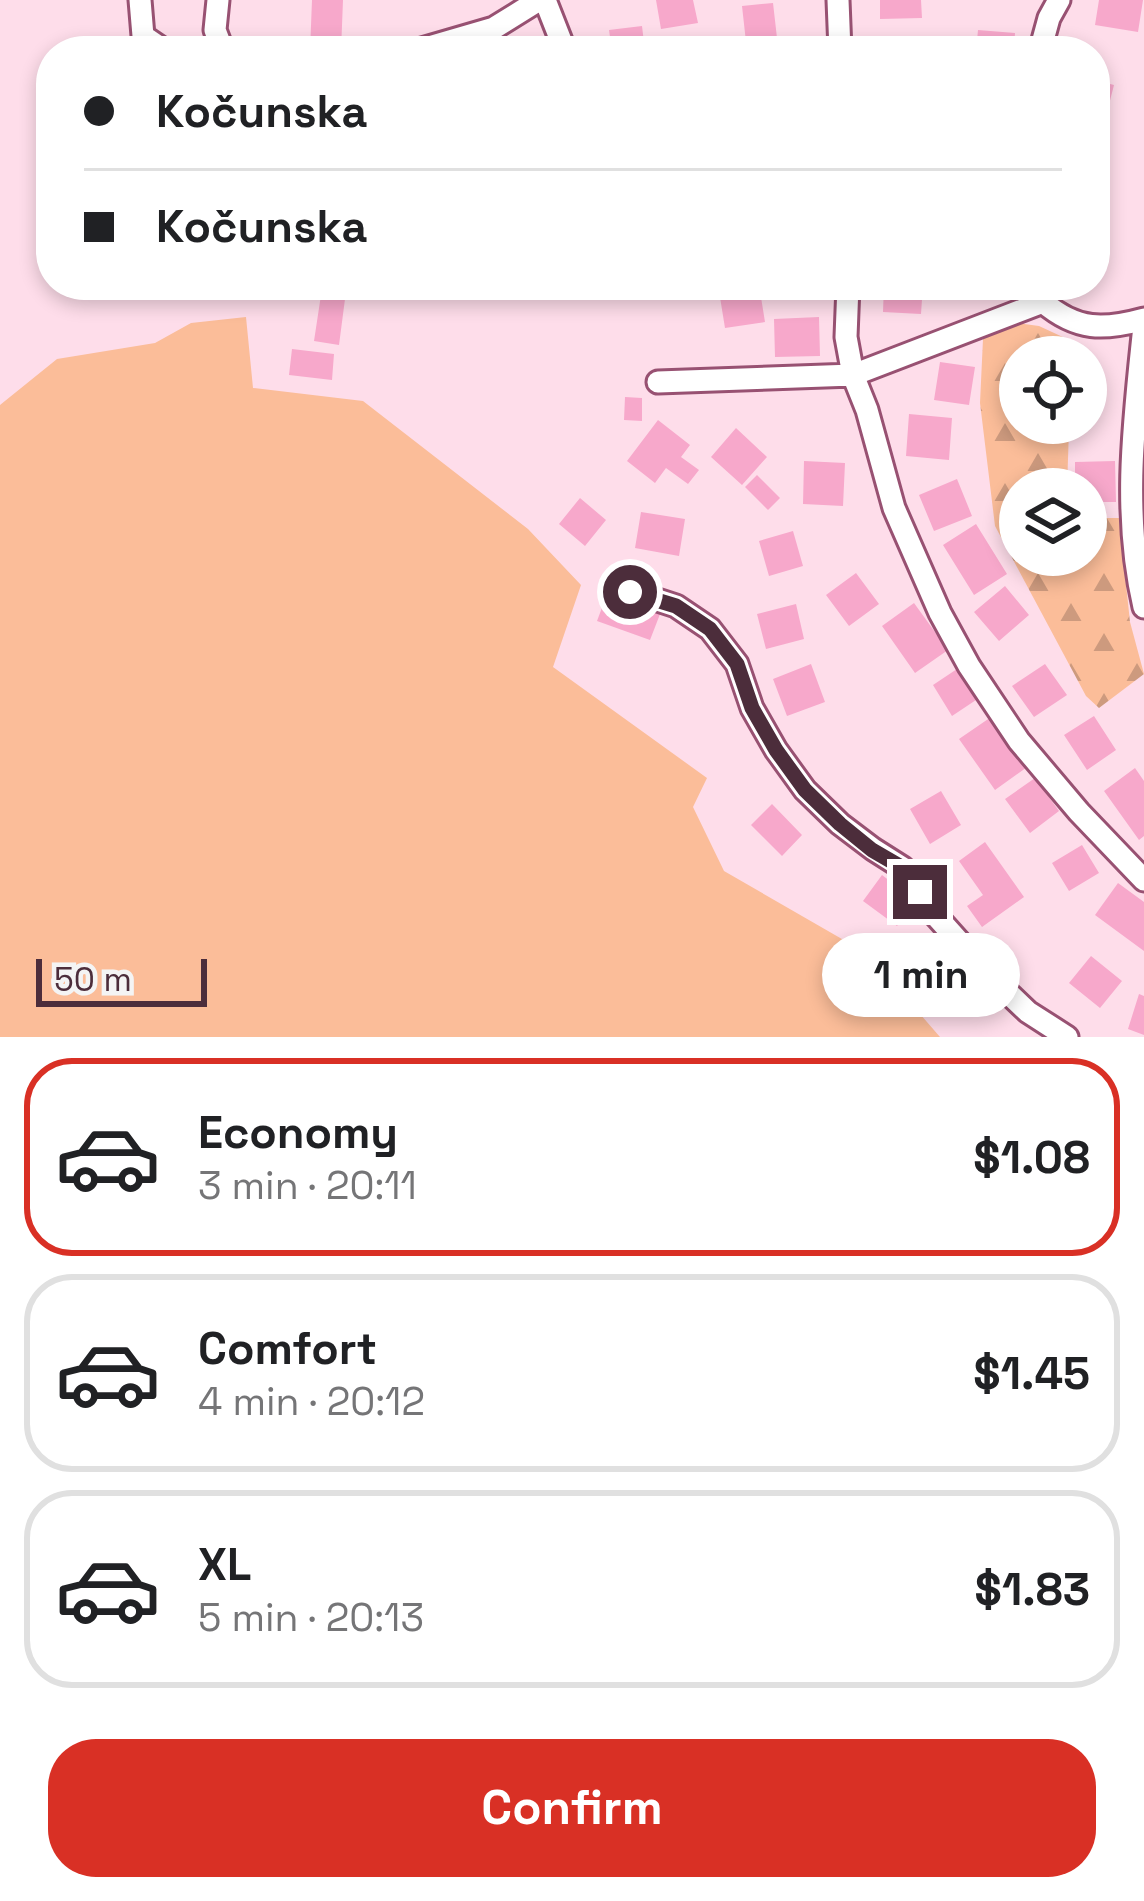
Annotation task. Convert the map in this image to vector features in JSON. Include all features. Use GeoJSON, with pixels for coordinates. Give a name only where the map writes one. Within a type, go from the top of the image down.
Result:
{"type":"FeatureCollection","features":[{"type":"Feature","properties":{"kind":"street"},"geometry":{"type":"LineString","coordinates":[[140,0],[143,36]]}},
{"type":"Feature","properties":{"kind":"street"},"geometry":{"type":"LineString","coordinates":[[217,36],[218,0]]}},
{"type":"Feature","properties":{"kind":"street"},"geometry":{"type":"LineString","coordinates":[[467,36],[494,28],[542,0],[558,36]]}},
{"type":"Feature","properties":{"kind":"street"},"geometry":{"type":"LineString","coordinates":[[838,0],[839,36]]}},
{"type":"Feature","properties":{"kind":"street"},"geometry":{"type":"LineString","coordinates":[[1044,36],[1059,0]]}},
{"type":"Feature","properties":{"kind":"street"},"geometry":{"type":"LineString","coordinates":[[847,300],[846,337],[853,375],[895,508],[940,614],[1019,741],[1144,880]]}},
{"type":"Feature","properties":{"kind":"street"},"geometry":{"type":"LineString","coordinates":[[658,382],[853,375],[1027,300]]}},
{"type":"Feature","properties":{"kind":"street"},"geometry":{"type":"LineString","coordinates":[[1048,300],[1078,324],[1112,328],[1144,322],[1130,490],[1144,608]]}},
{"type":"Feature","properties":{"kind":"street"},"geometry":{"type":"LineString","coordinates":[[630,592],[676,606],[710,629],[737,664],[752,708],[805,790],[872,850],[903,868],[937,917],[988,974],[1028,1012],[1067,1037]]}},
{"type":"Feature","properties":{"kind":"green space"},"geometry":{"type":"Polygon","coordinates":[[[246,317],[253,388],[363,401],[528,529],[581,585],[553,667],[707,778],[693,807],[724,871],[868,954],[940,1037],[0,1037],[0,405],[57,359],[155,343],[191,323],[246,317]]]}},
{"type":"Feature","properties":{"kind":"green space"},"geometry":{"type":"Polygon","coordinates":[[[1017,323],[1061,336],[999,336],[999,444],[1068,444],[1068,468],[999,468],[999,533],[980,403],[983,339],[1017,323]]]}},
{"type":"Feature","properties":{"kind":"green space"},"geometry":{"type":"Polygon","coordinates":[[[1107,518],[1119,518],[1130,622],[1144,674],[1099,708],[1086,696],[1022,576],[1107,576],[1107,518]]]}},
{"type":"Feature","properties":{"kind":"building"},"geometry":{"type":"Polygon","coordinates":[[[312,0],[343,0],[342,36],[311,36],[312,0]]]}},
{"type":"Feature","properties":{"kind":"building"},"geometry":{"type":"Polygon","coordinates":[[[656,0],[693,0],[698,23],[661,29],[656,0]]]}},
{"type":"Feature","properties":{"kind":"building"},"geometry":{"type":"Polygon","coordinates":[[[880,0],[921,0],[922,18],[880,19],[880,0]]]}},
{"type":"Feature","properties":{"kind":"building"},"geometry":{"type":"Polygon","coordinates":[[[1099,0],[1143,0],[1138,32],[1095,25],[1099,0]]]}},
{"type":"Feature","properties":{"kind":"building"},"geometry":{"type":"Polygon","coordinates":[[[773,3],[777,36],[745,36],[742,6],[773,3]]]}},
{"type":"Feature","properties":{"kind":"building"},"geometry":{"type":"Polygon","coordinates":[[[642,26],[643,36],[610,36],[609,30],[642,26]]]}},
{"type":"Feature","properties":{"kind":"building"},"geometry":{"type":"Polygon","coordinates":[[[978,30],[1015,33],[1015,36],[977,36],[978,30]]]}},
{"type":"Feature","properties":{"kind":"building"},"geometry":{"type":"Polygon","coordinates":[[[320,300],[345,300],[339,345],[314,341],[320,300]]]}},
{"type":"Feature","properties":{"kind":"building"},"geometry":{"type":"Polygon","coordinates":[[[720,300],[761,300],[765,322],[725,328],[720,300]]]}},
{"type":"Feature","properties":{"kind":"building"},"geometry":{"type":"Polygon","coordinates":[[[883,300],[922,300],[921,314],[883,312],[883,300]]]}},
{"type":"Feature","properties":{"kind":"building"},"geometry":{"type":"Polygon","coordinates":[[[819,317],[820,356],[775,357],[774,319],[819,317]]]}},
{"type":"Feature","properties":{"kind":"building"},"geometry":{"type":"Polygon","coordinates":[[[292,349],[334,354],[332,380],[289,375],[292,349]]]}},
{"type":"Feature","properties":{"kind":"building"},"geometry":{"type":"Polygon","coordinates":[[[940,362],[975,367],[969,405],[934,400],[940,362]]]}},
{"type":"Feature","properties":{"kind":"building"},"geometry":{"type":"Polygon","coordinates":[[[625,397],[642,398],[642,421],[624,420],[625,397]]]}},
{"type":"Feature","properties":{"kind":"building"},"geometry":{"type":"Polygon","coordinates":[[[909,414],[952,418],[949,460],[906,456],[909,414]]]}},
{"type":"Feature","properties":{"kind":"building"},"geometry":{"type":"Polygon","coordinates":[[[658,420],[690,445],[681,457],[699,470],[688,484],[666,468],[655,483],[627,461],[658,420]]]}},
{"type":"Feature","properties":{"kind":"building"},"geometry":{"type":"Polygon","coordinates":[[[736,428],[767,457],[742,485],[711,457],[736,428]]]}},
{"type":"Feature","properties":{"kind":"building"},"geometry":{"type":"Polygon","coordinates":[[[804,461],[845,463],[843,506],[803,504],[804,461]]]}},
{"type":"Feature","properties":{"kind":"building"},"geometry":{"type":"Polygon","coordinates":[[[1115,461],[1116,502],[1107,502],[1107,468],[1075,468],[1075,462],[1115,461]]]}},
{"type":"Feature","properties":{"kind":"building"},"geometry":{"type":"Polygon","coordinates":[[[757,475],[780,498],[768,510],[745,487],[757,475]]]}},
{"type":"Feature","properties":{"kind":"building"},"geometry":{"type":"Polygon","coordinates":[[[957,479],[972,516],[934,531],[919,495],[957,479]]]}},
{"type":"Feature","properties":{"kind":"building"},"geometry":{"type":"Polygon","coordinates":[[[580,498],[606,520],[585,546],[559,524],[580,498]]]}},
{"type":"Feature","properties":{"kind":"building"},"geometry":{"type":"Polygon","coordinates":[[[641,512],[685,519],[679,556],[635,548],[641,512]]]}},
{"type":"Feature","properties":{"kind":"building"},"geometry":{"type":"Polygon","coordinates":[[[976,524],[999,561],[999,576],[1004,576],[974,595],[943,545],[976,524]]]}},
{"type":"Feature","properties":{"kind":"building"},"geometry":{"type":"Polygon","coordinates":[[[793,531],[803,566],[769,576],[759,541],[793,531]]]}},
{"type":"Feature","properties":{"kind":"building"},"geometry":{"type":"Polygon","coordinates":[[[856,573],[879,604],[849,626],[826,595],[856,573]]]}},
{"type":"Feature","properties":{"kind":"building"},"geometry":{"type":"Polygon","coordinates":[[[1005,586],[1029,615],[999,641],[974,612],[1005,586]]]}},
{"type":"Feature","properties":{"kind":"building"},"geometry":{"type":"Polygon","coordinates":[[[609,589],[662,609],[650,640],[597,621],[609,589]]]}},
{"type":"Feature","properties":{"kind":"building"},"geometry":{"type":"Polygon","coordinates":[[[914,603],[948,650],[915,673],[882,626],[914,603]]]}},
{"type":"Feature","properties":{"kind":"building"},"geometry":{"type":"Polygon","coordinates":[[[796,604],[804,639],[766,649],[757,614],[796,604]]]}},
{"type":"Feature","properties":{"kind":"building"},"geometry":{"type":"Polygon","coordinates":[[[811,664],[825,702],[787,716],[773,679],[811,664]]]}},
{"type":"Feature","properties":{"kind":"building"},"geometry":{"type":"Polygon","coordinates":[[[1045,664],[1067,695],[1034,717],[1012,686],[1045,664]]]}},
{"type":"Feature","properties":{"kind":"building"},"geometry":{"type":"Polygon","coordinates":[[[963,665],[982,696],[952,716],[933,685],[963,665]]]}},
{"type":"Feature","properties":{"kind":"building"},"geometry":{"type":"Polygon","coordinates":[[[994,715],[1030,765],[995,790],[959,739],[994,715]]]}},
{"type":"Feature","properties":{"kind":"building"},"geometry":{"type":"Polygon","coordinates":[[[1094,716],[1116,750],[1087,770],[1064,735],[1094,716]]]}},
{"type":"Feature","properties":{"kind":"building"},"geometry":{"type":"Polygon","coordinates":[[[1135,768],[1144,781],[1144,836],[1139,840],[1104,791],[1135,768]]]}},
{"type":"Feature","properties":{"kind":"building"},"geometry":{"type":"Polygon","coordinates":[[[1035,778],[1059,811],[1030,833],[1005,799],[1035,778]]]}},
{"type":"Feature","properties":{"kind":"building"},"geometry":{"type":"Polygon","coordinates":[[[941,791],[961,825],[930,844],[910,809],[941,791]]]}},
{"type":"Feature","properties":{"kind":"building"},"geometry":{"type":"Polygon","coordinates":[[[772,804],[802,835],[782,856],[751,825],[772,804]]]}},
{"type":"Feature","properties":{"kind":"building"},"geometry":{"type":"Polygon","coordinates":[[[985,842],[1024,897],[982,927],[967,906],[983,895],[959,861],[985,842]]]}},
{"type":"Feature","properties":{"kind":"building"},"geometry":{"type":"Polygon","coordinates":[[[1082,845],[1099,873],[1069,891],[1052,863],[1082,845]]]}},
{"type":"Feature","properties":{"kind":"building"},"geometry":{"type":"Polygon","coordinates":[[[882,875],[916,901],[897,926],[863,901],[882,875]]]}},
{"type":"Feature","properties":{"kind":"building"},"geometry":{"type":"Polygon","coordinates":[[[1118,883],[1144,902],[1144,951],[1095,915],[1118,883]]]}},
{"type":"Feature","properties":{"kind":"building"},"geometry":{"type":"Polygon","coordinates":[[[1091,956],[1122,981],[1100,1008],[1069,983],[1091,956]]]}},
{"type":"Feature","properties":{"kind":"building"},"geometry":{"type":"Polygon","coordinates":[[[1139,994],[1144,996],[1144,1035],[1128,1029],[1139,994]]]}},
{"type":"Feature","properties":{"kind":"route"},"geometry":{"type":"LineString","coordinates":[[630,592],[676,606],[710,629],[737,664],[752,708],[805,790],[872,850],[903,868],[920,892]]}}]}
